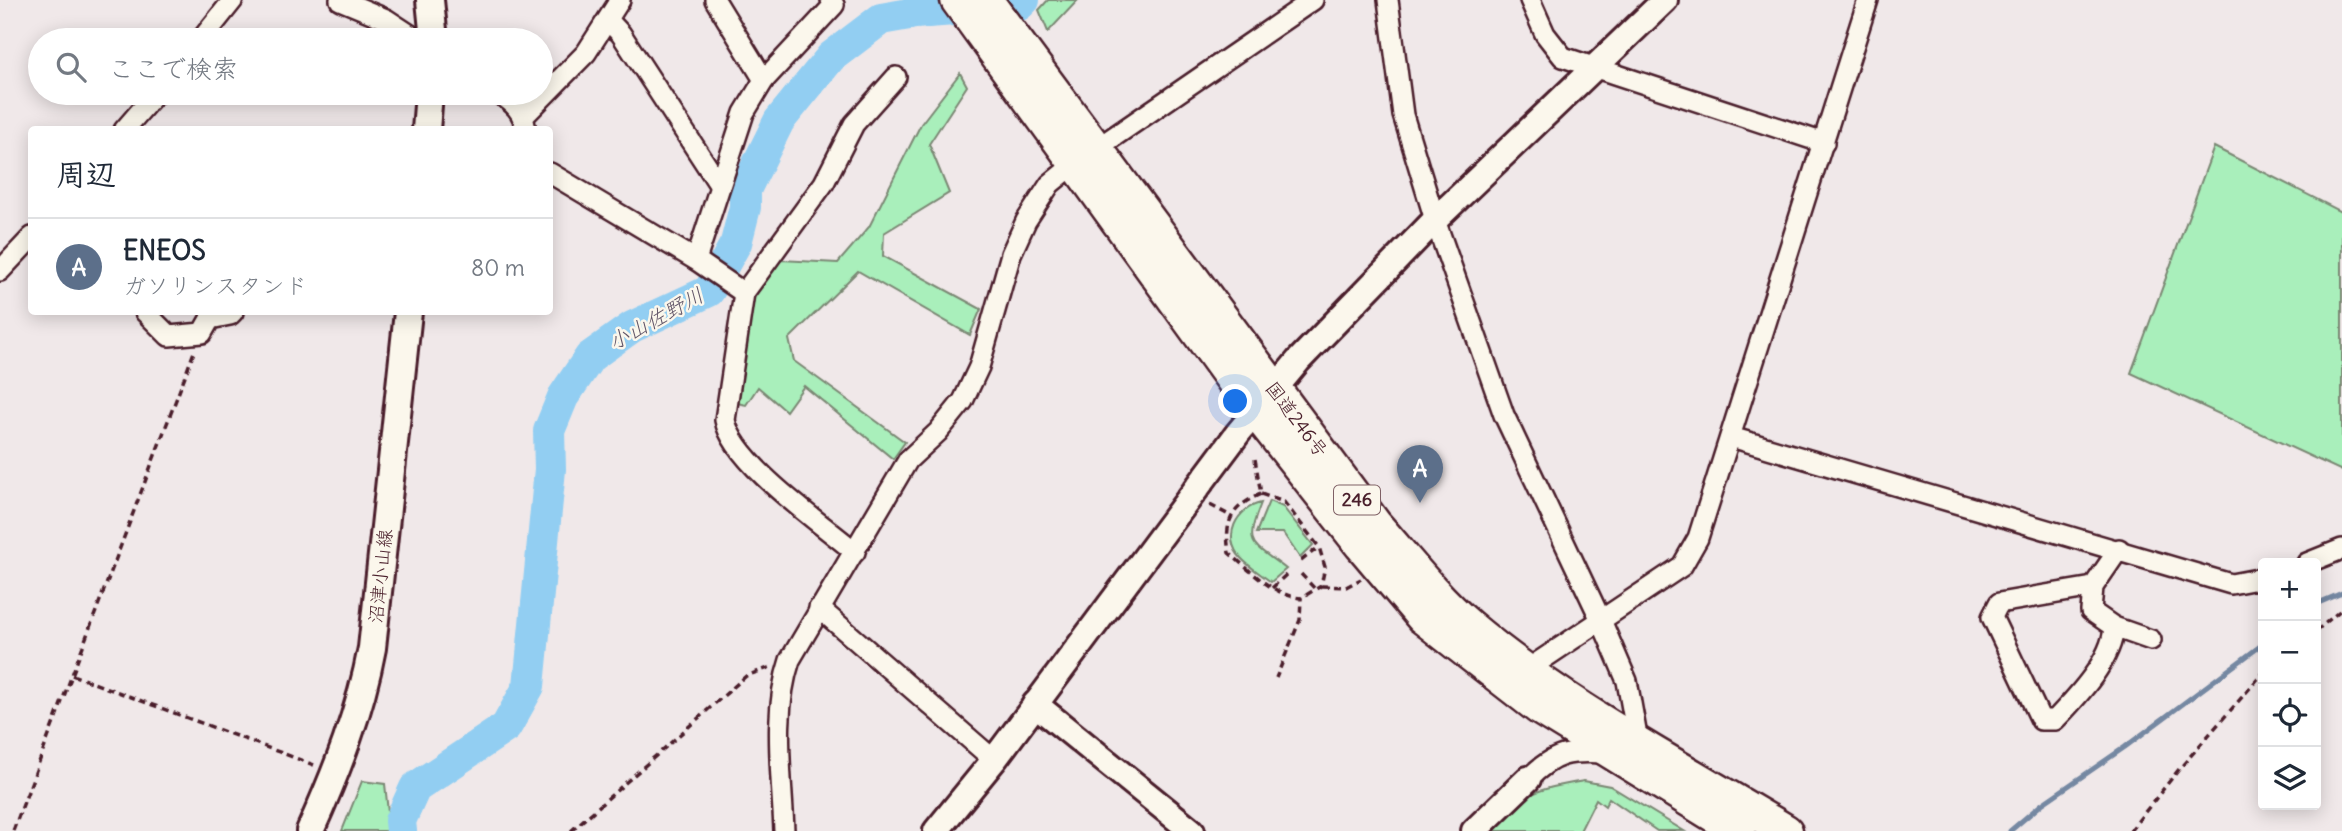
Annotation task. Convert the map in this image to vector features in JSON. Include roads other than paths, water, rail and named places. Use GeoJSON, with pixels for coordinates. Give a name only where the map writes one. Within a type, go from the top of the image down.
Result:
{"type":"FeatureCollection","features":[{"type":"Feature","properties":{"kind":"highway","name":"国道246号"},"geometry":{"type":"LineString","coordinates":[[957,0],[1018,64],[1264,400],[1361,545],[1422,617],[1517,692],[1786,831]]}},
{"type":"Feature","properties":{"kind":"highway","name":"国道246号"},"geometry":{"type":"LineString","coordinates":[[986,0],[1018,64]]}},
{"type":"Feature","properties":{"kind":"highway","name":"国道246号"},"geometry":{"type":"LineString","coordinates":[[1264,400],[1429,586],[1466,623],[1624,748],[1739,831]]}},
{"type":"Feature","properties":{"kind":"main road"},"geometry":{"type":"LineString","coordinates":[[430,0],[433,28]]}},
{"type":"Feature","properties":{"kind":"main road"},"geometry":{"type":"LineString","coordinates":[[426,126],[428,105]]}},
{"type":"Feature","properties":{"kind":"main road","name":"沼津小山線"},"geometry":{"type":"LineString","coordinates":[[310,831],[335,774],[362,698],[372,648],[408,315]]}},
{"type":"Feature","properties":{"kind":"street"},"geometry":{"type":"LineString","coordinates":[[211,28],[233,0]]}},
{"type":"Feature","properties":{"kind":"street"},"geometry":{"type":"LineString","coordinates":[[340,0],[386,19],[400,28]]}},
{"type":"Feature","properties":{"kind":"street"},"geometry":{"type":"LineString","coordinates":[[553,91],[586,53],[620,0]]}},
{"type":"Feature","properties":{"kind":"street"},"geometry":{"type":"LineString","coordinates":[[715,0],[764,80]]}},
{"type":"Feature","properties":{"kind":"street"},"geometry":{"type":"LineString","coordinates":[[700,263],[719,183],[744,113],[764,80],[834,5],[831,0]]}},
{"type":"Feature","properties":{"kind":"street"},"geometry":{"type":"LineString","coordinates":[[784,831],[780,713],[783,679],[790,660],[908,460],[938,432],[962,401],[979,367],[1012,254],[1026,221],[1050,184],[1086,155],[1313,0]]}},
{"type":"Feature","properties":{"kind":"street"},"geometry":{"type":"LineString","coordinates":[[1388,0],[1403,115],[1435,220],[1504,415],[1627,681],[1624,748],[1573,751],[1543,764],[1475,831]]}},
{"type":"Feature","properties":{"kind":"street"},"geometry":{"type":"LineString","coordinates":[[1530,0],[1545,34],[1563,57],[1824,143]]}},
{"type":"Feature","properties":{"kind":"street"},"geometry":{"type":"LineString","coordinates":[[936,831],[994,760],[1264,400],[1435,220],[1665,0]]}},
{"type":"Feature","properties":{"kind":"street"},"geometry":{"type":"LineString","coordinates":[[1525,671],[1600,618],[1682,566],[1698,538],[1868,0]]}},
{"type":"Feature","properties":{"kind":"street"},"geometry":{"type":"LineString","coordinates":[[608,20],[621,34],[719,183]]}},
{"type":"Feature","properties":{"kind":"street"},"geometry":{"type":"LineString","coordinates":[[855,552],[753,466],[727,433],[725,420],[741,292],[824,183],[855,124],[896,77]]}},
{"type":"Feature","properties":{"kind":"street"},"geometry":{"type":"LineString","coordinates":[[127,126],[146,105]]}},
{"type":"Feature","properties":{"kind":"street"},"geometry":{"type":"LineString","coordinates":[[514,105],[525,123],[541,105]]}},
{"type":"Feature","properties":{"kind":"street"},"geometry":{"type":"LineString","coordinates":[[553,175],[700,263],[741,292]]}},
{"type":"Feature","properties":{"kind":"street"},"geometry":{"type":"LineString","coordinates":[[0,271],[28,241]]}},
{"type":"Feature","properties":{"kind":"street"},"geometry":{"type":"LineString","coordinates":[[147,315],[163,334],[194,335],[202,333],[210,318],[230,315]]}},
{"type":"Feature","properties":{"kind":"street"},"geometry":{"type":"LineString","coordinates":[[1731,437],[2231,584],[2258,579]]}},
{"type":"Feature","properties":{"kind":"street"},"geometry":{"type":"LineString","coordinates":[[2119,549],[2094,587],[2095,598],[2091,611],[2114,627],[2151,640]]}},
{"type":"Feature","properties":{"kind":"street"},"geometry":{"type":"LineString","coordinates":[[2320,558],[2342,550]]}},
{"type":"Feature","properties":{"kind":"street"},"geometry":{"type":"LineString","coordinates":[[2094,587],[1998,603],[1992,617],[2041,720],[2055,720],[2078,695],[2113,641],[2114,627]]}},
{"type":"Feature","properties":{"kind":"street"},"geometry":{"type":"LineString","coordinates":[[819,608],[994,760]]}},
{"type":"Feature","properties":{"kind":"street"},"geometry":{"type":"LineString","coordinates":[[1035,704],[1192,831]]}},
{"type":"Feature","properties":{"kind":"waterway","name":"小山佐野川"},"geometry":{"type":"LineString","coordinates":[[401,831],[400,821],[415,788],[506,727],[529,686],[550,469],[549,431],[563,397],[590,357],[632,327],[709,291],[736,243],[745,207],[745,190],[779,121],[831,57],[881,19],[915,13],[1019,5],[1024,0]]}},
{"type":"Feature","properties":{"kind":"waterway"},"geometry":{"type":"LineString","coordinates":[[2321,602],[2342,593]]}},
{"type":"Feature","properties":{"kind":"waterway"},"geometry":{"type":"LineString","coordinates":[[2010,831],[2042,804],[2125,747],[2258,648]]}},
{"type":"Feature","properties":{"kind":"place","name":"ENEOS"},"geometry":{"type":"Point","coordinates":[1420,503]}}]}
